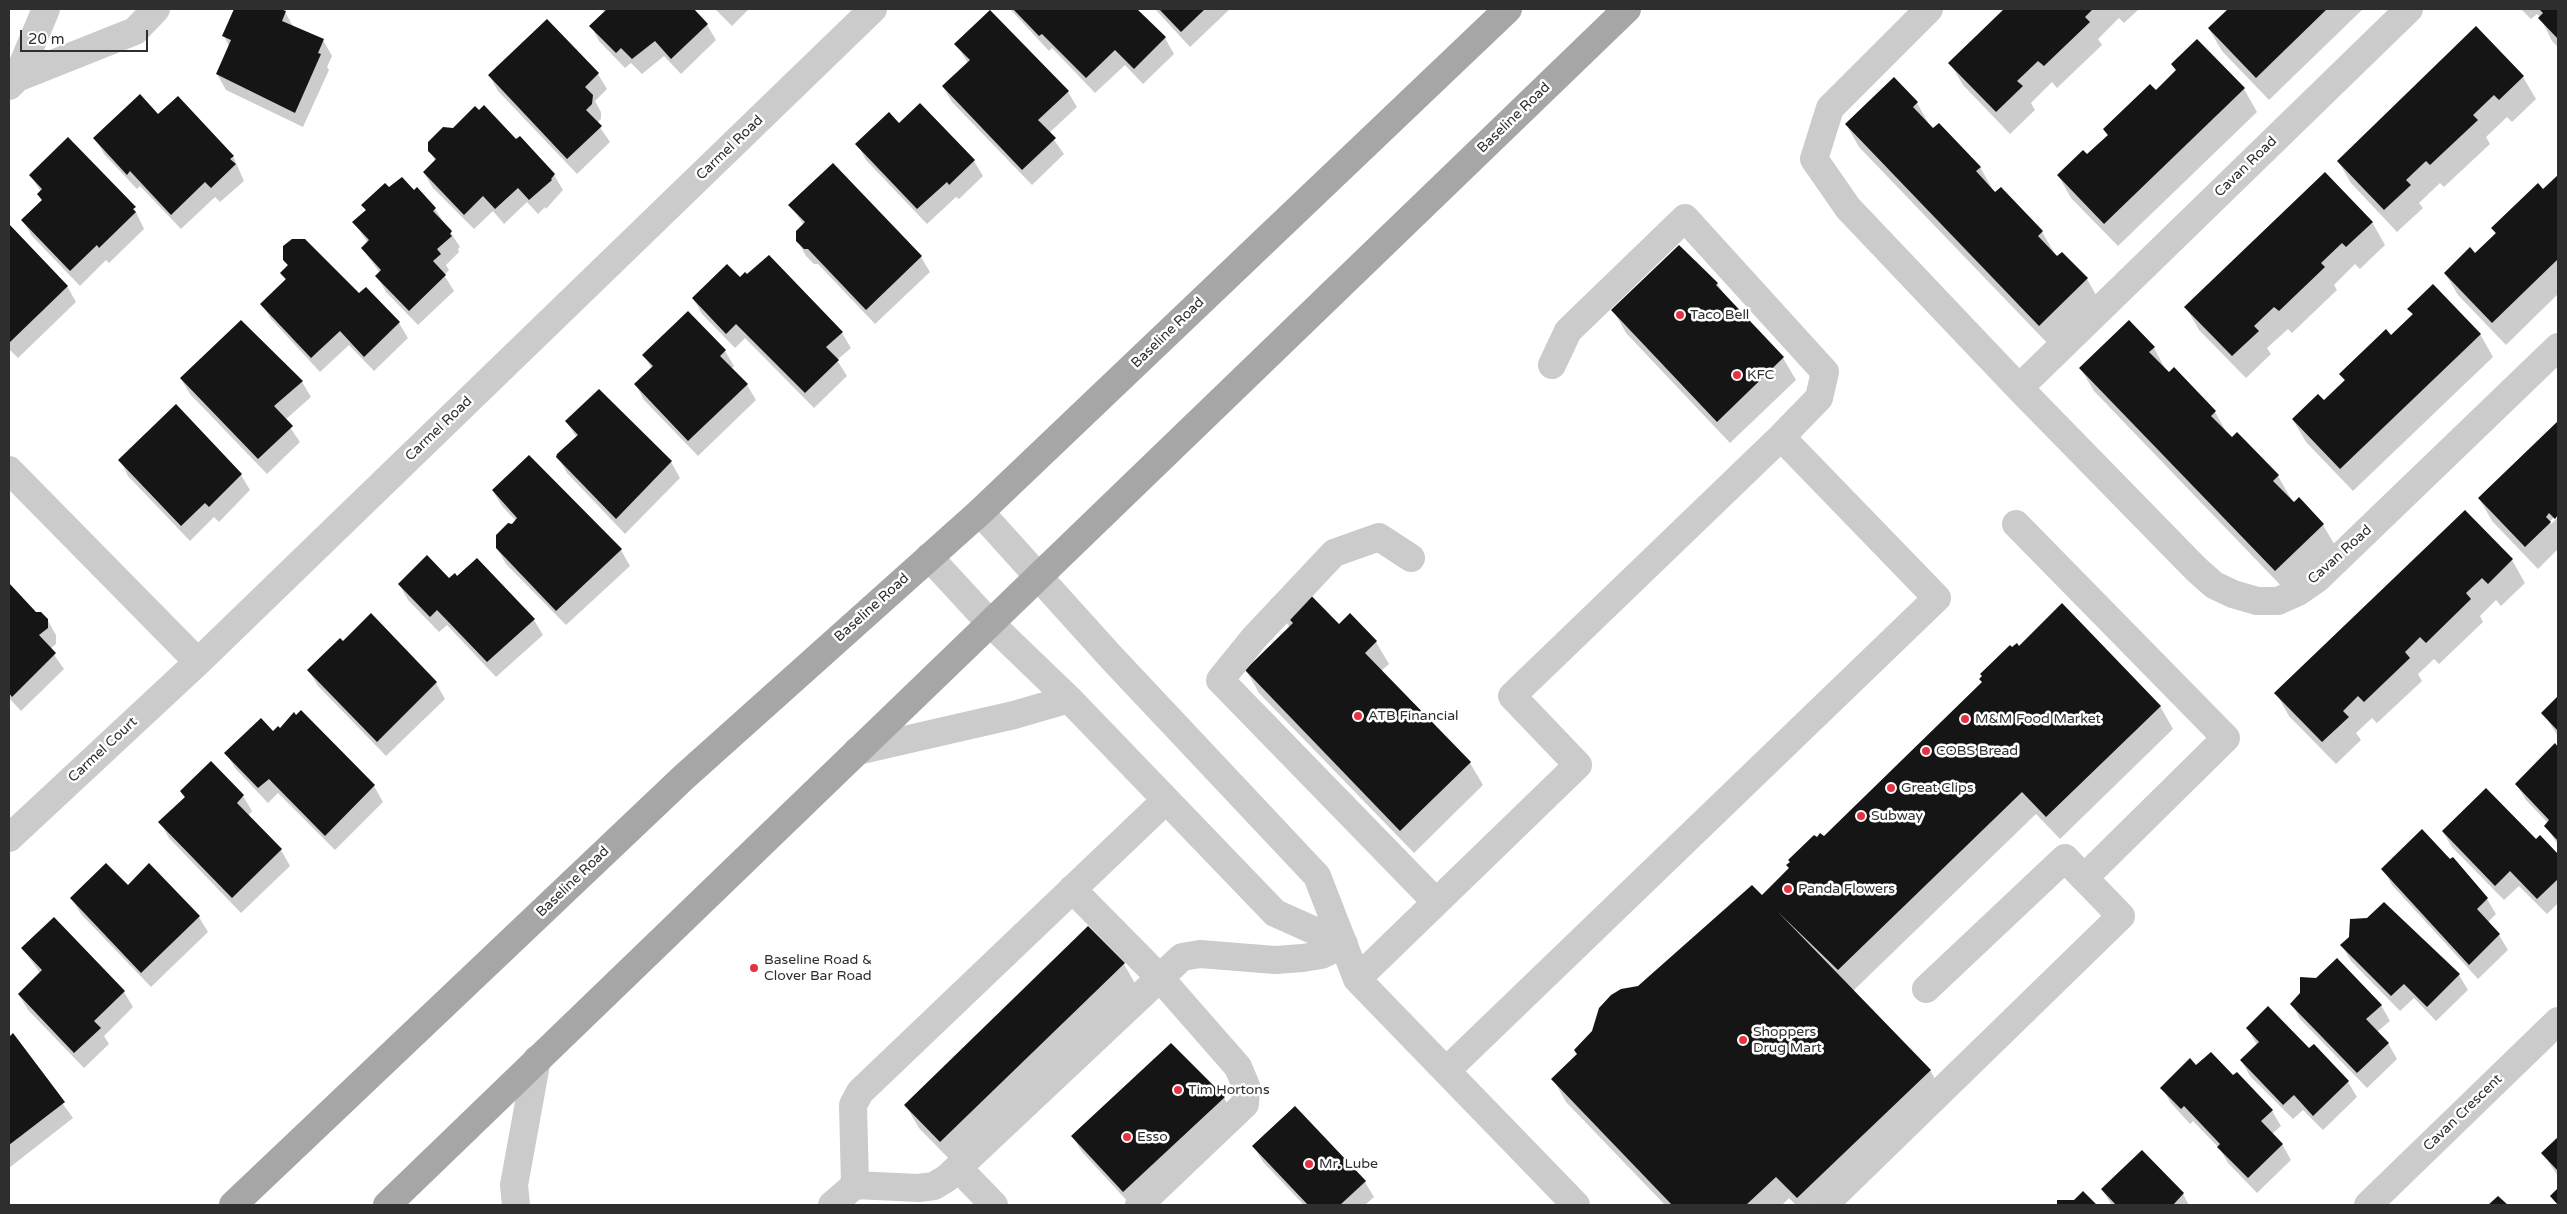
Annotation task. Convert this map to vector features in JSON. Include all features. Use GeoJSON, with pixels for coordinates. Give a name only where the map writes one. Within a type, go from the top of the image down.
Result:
{"type":"FeatureCollection","features":[{"type":"Feature","properties":{"kind":"main road","name":"Baseline Road"},"geometry":{"type":"LineString","coordinates":[[233,1205],[684,777],[980,512],[1508,9]]}},
{"type":"Feature","properties":{"kind":"main road","name":"Baseline Road"},"geometry":{"type":"LineString","coordinates":[[387,1205],[989,622],[1627,9]]}},
{"type":"Feature","properties":{"kind":"street"},"geometry":{"type":"LineString","coordinates":[[13,82],[46,9]]}},
{"type":"Feature","properties":{"kind":"street"},"geometry":{"type":"LineString","coordinates":[[13,82],[134,31],[156,9]]}},
{"type":"Feature","properties":{"kind":"street","name":"Carmel Road"},"geometry":{"type":"LineString","coordinates":[[198,662],[873,9]]}},
{"type":"Feature","properties":{"kind":"street","name":"Cavan Road"},"geometry":{"type":"LineString","coordinates":[[1929,9],[1830,108],[1814,159],[1848,208],[2019,388],[2196,569],[2214,585],[2249,599],[2278,601],[2298,592],[2317,579],[2558,347]]}},
{"type":"Feature","properties":{"kind":"street","name":"Cavan Road"},"geometry":{"type":"LineString","coordinates":[[2019,388],[2409,9]]}},
{"type":"Feature","properties":{"kind":"street"},"geometry":{"type":"LineString","coordinates":[[1357,978],[1578,764],[1512,696],[1781,437],[1819,398],[1825,372],[1685,218],[1568,331],[1552,365]]}},
{"type":"Feature","properties":{"kind":"street"},"geometry":{"type":"LineString","coordinates":[[1446,1071],[1937,598],[1781,437]]}},
{"type":"Feature","properties":{"kind":"street"},"geometry":{"type":"LineString","coordinates":[[9,470],[198,662]]}},
{"type":"Feature","properties":{"kind":"street"},"geometry":{"type":"LineString","coordinates":[[980,512],[1317,876],[1357,978],[1576,1205]]}},
{"type":"Feature","properties":{"kind":"street"},"geometry":{"type":"LineString","coordinates":[[2016,524],[2226,738],[2084,878]]}},
{"type":"Feature","properties":{"kind":"street"},"geometry":{"type":"LineString","coordinates":[[1411,558],[1379,537],[1334,554],[1254,638],[1220,680],[1436,902]]}},
{"type":"Feature","properties":{"kind":"street"},"geometry":{"type":"LineString","coordinates":[[929,557],[989,622],[1069,699],[1275,913],[1344,944]]}},
{"type":"Feature","properties":{"kind":"street","name":"Carmel Court"},"geometry":{"type":"LineString","coordinates":[[9,838],[198,662]]}},
{"type":"Feature","properties":{"kind":"street"},"geometry":{"type":"LineString","coordinates":[[856,751],[1014,715],[1069,699]]}},
{"type":"Feature","properties":{"kind":"street"},"geometry":{"type":"LineString","coordinates":[[832,1205],[855,1184],[853,1105],[860,1092],[1166,800]]}},
{"type":"Feature","properties":{"kind":"street"},"geometry":{"type":"LineString","coordinates":[[1824,1205],[2121,916],[2065,858],[1926,989]]}},
{"type":"Feature","properties":{"kind":"street"},"geometry":{"type":"LineString","coordinates":[[1072,889],[1160,978],[1238,1067],[1246,1086],[1245,1104],[1139,1205]]}},
{"type":"Feature","properties":{"kind":"street"},"geometry":{"type":"LineString","coordinates":[[855,1184],[922,1196],[958,1168],[1182,957],[1208,954],[1275,960],[1321,955],[1344,944]]}},
{"type":"Feature","properties":{"kind":"street","name":"Cavan Crescent"},"geometry":{"type":"LineString","coordinates":[[2368,1205],[2558,1021]]}},
{"type":"Feature","properties":{"kind":"street"},"geometry":{"type":"LineString","coordinates":[[516,1205],[514,1185],[537,1059]]}},
{"type":"Feature","properties":{"kind":"street"},"geometry":{"type":"LineString","coordinates":[[958,1168],[994,1205]]}},
{"type":"Feature","properties":{"kind":"building"},"geometry":{"type":"Polygon","coordinates":[[[234,9],[280,9],[286,11],[282,21],[324,39],[318,53],[321,54],[295,113],[216,74],[231,40],[222,36],[234,9]]]}},
{"type":"Feature","properties":{"kind":"building"},"geometry":{"type":"Polygon","coordinates":[[[607,9],[694,9],[708,24],[671,59],[655,41],[632,59],[621,48],[616,53],[589,26],[607,9]]]}},
{"type":"Feature","properties":{"kind":"building"},"geometry":{"type":"Polygon","coordinates":[[[1013,9],[1137,9],[1166,37],[1134,69],[1115,50],[1086,78],[1042,34],[1039,36],[1013,9]]]}},
{"type":"Feature","properties":{"kind":"building"},"geometry":{"type":"Polygon","coordinates":[[[1159,9],[1205,9],[1181,32],[1159,9]]]}},
{"type":"Feature","properties":{"kind":"building"},"geometry":{"type":"Polygon","coordinates":[[[2004,9],[2093,9],[2085,17],[2090,22],[2044,66],[2038,61],[2017,81],[2023,86],[1996,112],[1948,63],[2004,9]]]}},
{"type":"Feature","properties":{"kind":"building"},"geometry":{"type":"Polygon","coordinates":[[[2228,9],[2327,9],[2256,78],[2208,28],[2228,9]]]}},
{"type":"Feature","properties":{"kind":"building"},"geometry":{"type":"Polygon","coordinates":[[[2539,9],[2558,9],[2558,39],[2538,18],[2543,13],[2539,9]]]}},
{"type":"Feature","properties":{"kind":"building"},"geometry":{"type":"Polygon","coordinates":[[[990,10],[1069,91],[1038,120],[1056,138],[1022,170],[942,86],[970,60],[954,44],[990,10]]]}},
{"type":"Feature","properties":{"kind":"building"},"geometry":{"type":"Polygon","coordinates":[[[547,19],[599,73],[585,87],[593,95],[592,104],[586,110],[602,126],[567,159],[488,75],[547,19]]]}},
{"type":"Feature","properties":{"kind":"building"},"geometry":{"type":"Polygon","coordinates":[[[2476,26],[2524,76],[2499,100],[2494,95],[2473,115],[2478,120],[2430,165],[2426,161],[2406,180],[2411,185],[2384,210],[2337,161],[2476,26]]]}},
{"type":"Feature","properties":{"kind":"building"},"geometry":{"type":"Polygon","coordinates":[[[2197,39],[2245,88],[2104,224],[2057,175],[2083,150],[2087,154],[2108,135],[2103,129],[2150,84],[2156,90],[2176,70],[2171,64],[2197,39]]]}},
{"type":"Feature","properties":{"kind":"building"},"geometry":{"type":"Polygon","coordinates":[[[1894,77],[1918,102],[1913,107],[1933,128],[1939,123],[1981,167],[1976,171],[1995,192],[2001,187],[2043,231],[2038,236],[2057,256],[2062,252],[2088,278],[2039,326],[1845,124],[1894,77]]]}},
{"type":"Feature","properties":{"kind":"building"},"geometry":{"type":"Polygon","coordinates":[[[140,94],[158,114],[178,96],[234,156],[230,159],[236,164],[211,188],[205,182],[171,215],[130,171],[127,175],[93,138],[140,94]]]}},
{"type":"Feature","properties":{"kind":"building"},"geometry":{"type":"Polygon","coordinates":[[[920,103],[975,160],[949,185],[947,182],[917,209],[855,144],[889,112],[899,123],[920,103]]]}},
{"type":"Feature","properties":{"kind":"building"},"geometry":{"type":"Polygon","coordinates":[[[484,105],[516,139],[520,136],[555,174],[552,180],[529,200],[518,188],[495,209],[483,196],[464,215],[423,172],[436,159],[428,151],[428,142],[443,127],[453,128],[475,106],[479,110],[484,105]]]}},
{"type":"Feature","properties":{"kind":"building"},"geometry":{"type":"Polygon","coordinates":[[[68,137],[136,207],[133,209],[136,212],[99,248],[97,245],[70,271],[21,220],[42,200],[37,194],[42,189],[29,175],[68,137]]]}},
{"type":"Feature","properties":{"kind":"building"},"geometry":{"type":"Polygon","coordinates":[[[833,163],[922,256],[866,310],[808,249],[804,249],[796,241],[796,231],[805,222],[788,205],[833,163]]]}},
{"type":"Feature","properties":{"kind":"building"},"geometry":{"type":"Polygon","coordinates":[[[2325,172],[2373,222],[2346,247],[2342,243],[2321,263],[2325,267],[2279,311],[2274,307],[2254,326],[2259,331],[2232,356],[2184,307],[2325,172]]]}},
{"type":"Feature","properties":{"kind":"building"},"geometry":{"type":"Polygon","coordinates":[[[2558,175],[2558,259],[2492,323],[2444,273],[2470,247],[2475,253],[2496,233],[2491,228],[2538,183],[2543,189],[2558,175]]]}},
{"type":"Feature","properties":{"kind":"building"},"geometry":{"type":"Polygon","coordinates":[[[402,177],[414,190],[417,187],[436,208],[433,211],[452,231],[450,234],[452,236],[437,249],[441,254],[433,261],[446,275],[409,311],[375,276],[381,270],[361,248],[369,240],[352,222],[366,210],[361,205],[385,183],[389,187],[402,177]]]}},
{"type":"Feature","properties":{"kind":"building"},"geometry":{"type":"Polygon","coordinates":[[[9,224],[68,286],[9,343],[9,224]]]}},
{"type":"Feature","properties":{"kind":"building"},"geometry":{"type":"Polygon","coordinates":[[[292,239],[305,239],[359,293],[366,287],[400,322],[364,357],[340,331],[311,358],[260,304],[286,279],[280,273],[288,265],[283,260],[283,246],[292,239]]]}},
{"type":"Feature","properties":{"kind":"building"},"geometry":{"type":"Polygon","coordinates":[[[1679,245],[1718,283],[1716,285],[1784,357],[1717,422],[1611,310],[1679,245]]]}},
{"type":"Feature","properties":{"kind":"building"},"geometry":{"type":"Polygon","coordinates":[[[769,255],[843,332],[826,347],[839,360],[805,393],[736,324],[726,334],[692,298],[727,264],[740,277],[745,272],[747,274],[769,255]]]}},
{"type":"Feature","properties":{"kind":"building"},"geometry":{"type":"Polygon","coordinates":[[[2433,284],[2481,334],[2340,469],[2292,419],[2318,394],[2324,400],[2345,380],[2339,374],[2386,329],[2391,335],[2413,314],[2407,309],[2433,284]]]}},
{"type":"Feature","properties":{"kind":"building"},"geometry":{"type":"Polygon","coordinates":[[[688,311],[726,350],[720,356],[748,384],[688,441],[634,384],[653,366],[642,355],[688,311]]]}},
{"type":"Feature","properties":{"kind":"building"},"geometry":{"type":"Polygon","coordinates":[[[241,320],[303,381],[274,406],[293,426],[258,459],[180,378],[241,320]]]}},
{"type":"Feature","properties":{"kind":"building"},"geometry":{"type":"Polygon","coordinates":[[[2129,320],[2155,347],[2149,352],[2169,372],[2174,367],[2216,411],[2211,416],[2232,437],[2237,432],[2279,475],[2273,481],[2294,502],[2299,497],[2324,524],[2275,571],[2079,368],[2129,320]]]}},
{"type":"Feature","properties":{"kind":"building"},"geometry":{"type":"Polygon","coordinates":[[[599,389],[672,461],[616,519],[556,457],[578,435],[565,421],[599,389]]]}},
{"type":"Feature","properties":{"kind":"building"},"geometry":{"type":"Polygon","coordinates":[[[176,404],[242,474],[209,507],[205,503],[181,526],[118,460],[176,404]]]}},
{"type":"Feature","properties":{"kind":"building"},"geometry":{"type":"Polygon","coordinates":[[[2558,421],[2558,515],[2555,519],[2549,513],[2546,517],[2551,522],[2525,547],[2478,498],[2558,421]]]}},
{"type":"Feature","properties":{"kind":"building"},"geometry":{"type":"Polygon","coordinates":[[[529,455],[622,549],[556,611],[496,548],[496,535],[508,523],[512,524],[517,518],[492,490],[529,455]]]}},
{"type":"Feature","properties":{"kind":"building"},"geometry":{"type":"Polygon","coordinates":[[[2465,510],[2513,559],[2488,584],[2482,578],[2466,593],[2471,599],[2426,643],[2420,637],[2405,652],[2410,658],[2364,702],[2358,696],[2343,711],[2349,717],[2322,742],[2274,693],[2465,510]]]}},
{"type":"Feature","properties":{"kind":"building"},"geometry":{"type":"Polygon","coordinates":[[[427,555],[449,578],[455,573],[457,576],[477,558],[535,619],[487,662],[437,610],[430,617],[398,584],[427,555]]]}},
{"type":"Feature","properties":{"kind":"building","name":"ATB Financial"},"geometry":{"type":"Polygon","coordinates":[[[1294,578],[1339,624],[1350,613],[1377,641],[1365,653],[1471,762],[1400,831],[1245,670],[1293,623],[1271,600],[1294,578]]]}},
{"type":"Feature","properties":{"kind":"building"},"geometry":{"type":"Polygon","coordinates":[[[9,583],[36,612],[41,612],[48,619],[48,628],[39,635],[56,653],[12,697],[9,693],[9,583]]]}},
{"type":"Feature","properties":{"kind":"building"},"geometry":{"type":"Polygon","coordinates":[[[2062,603],[2161,706],[2046,817],[2022,792],[1838,970],[1778,912],[1931,1070],[1797,1198],[1776,1177],[1746,1205],[1672,1205],[1551,1079],[1577,1054],[1574,1050],[1592,1031],[1599,1008],[1611,995],[1621,989],[1638,986],[1752,885],[1762,895],[1789,868],[1786,865],[1790,862],[1788,860],[1814,835],[1817,837],[1820,833],[1824,836],[1982,682],[1979,679],[1982,676],[1980,674],[2010,645],[2012,647],[2017,643],[2019,646],[2062,603]]]}},
{"type":"Feature","properties":{"kind":"building"},"geometry":{"type":"Polygon","coordinates":[[[371,613],[437,682],[377,742],[307,670],[340,638],[343,641],[371,613]]]}},
{"type":"Feature","properties":{"kind":"building"},"geometry":{"type":"Polygon","coordinates":[[[2558,696],[2558,731],[2541,713],[2558,696]]]}},
{"type":"Feature","properties":{"kind":"building"},"geometry":{"type":"Polygon","coordinates":[[[301,710],[375,785],[325,836],[269,779],[258,788],[224,753],[261,718],[273,731],[278,726],[280,728],[294,712],[296,715],[301,710]]]}},
{"type":"Feature","properties":{"kind":"building"},"geometry":{"type":"Polygon","coordinates":[[[2555,743],[2558,747],[2558,841],[2544,826],[2549,820],[2515,784],[2555,743]]]}},
{"type":"Feature","properties":{"kind":"building"},"geometry":{"type":"Polygon","coordinates":[[[211,761],[244,795],[237,803],[282,849],[232,898],[158,822],[185,797],[180,791],[211,761]]]}},
{"type":"Feature","properties":{"kind":"building"},"geometry":{"type":"Polygon","coordinates":[[[2486,788],[2536,839],[2540,835],[2558,854],[2558,879],[2537,899],[2510,871],[2495,886],[2442,831],[2486,788]]]}},
{"type":"Feature","properties":{"kind":"building"},"geometry":{"type":"Polygon","coordinates":[[[2422,829],[2450,859],[2453,857],[2488,898],[2477,909],[2500,934],[2469,965],[2381,869],[2422,829]]]}},
{"type":"Feature","properties":{"kind":"building"},"geometry":{"type":"Polygon","coordinates":[[[106,863],[128,885],[149,863],[200,916],[141,973],[70,898],[106,863]]]}},
{"type":"Feature","properties":{"kind":"building"},"geometry":{"type":"Polygon","coordinates":[[[2384,902],[2460,974],[2427,1007],[2404,984],[2391,996],[2340,945],[2349,937],[2350,919],[2367,918],[2384,902]]]}},
{"type":"Feature","properties":{"kind":"building"},"geometry":{"type":"Polygon","coordinates":[[[54,917],[125,991],[94,1021],[101,1028],[74,1053],[18,994],[42,970],[21,948],[54,917]]]}},
{"type":"Feature","properties":{"kind":"building"},"geometry":{"type":"Polygon","coordinates":[[[1088,926],[1125,963],[940,1142],[904,1105],[1088,926]]]}},
{"type":"Feature","properties":{"kind":"building"},"geometry":{"type":"Polygon","coordinates":[[[2337,958],[2382,1005],[2366,1019],[2389,1043],[2357,1073],[2290,1004],[2300,993],[2300,977],[2316,978],[2337,958]]]}},
{"type":"Feature","properties":{"kind":"building"},"geometry":{"type":"Polygon","coordinates":[[[2268,1006],[2309,1048],[2314,1044],[2349,1081],[2313,1116],[2294,1095],[2283,1105],[2240,1060],[2259,1042],[2246,1028],[2268,1006]]]}},
{"type":"Feature","properties":{"kind":"building"},"geometry":{"type":"Polygon","coordinates":[[[13,1033],[65,1102],[9,1145],[9,1037],[13,1033]]]}},
{"type":"Feature","properties":{"kind":"building"},"geometry":{"type":"Polygon","coordinates":[[[1171,1043],[1225,1097],[1123,1192],[1071,1136],[1171,1043]]]}},
{"type":"Feature","properties":{"kind":"building"},"geometry":{"type":"Polygon","coordinates":[[[2211,1052],[2233,1075],[2237,1072],[2273,1110],[2261,1121],[2283,1144],[2248,1178],[2217,1147],[2220,1144],[2184,1106],[2181,1109],[2160,1088],[2190,1058],[2196,1065],[2211,1052]]]}},
{"type":"Feature","properties":{"kind":"building","name":"Mr. Lube"},"geometry":{"type":"Polygon","coordinates":[[[1295,1106],[1366,1181],[1340,1205],[1308,1205],[1252,1146],[1295,1106]]]}},
{"type":"Feature","properties":{"kind":"building"},"geometry":{"type":"Polygon","coordinates":[[[2558,1137],[2558,1171],[2541,1153],[2558,1137]]]}},
{"type":"Feature","properties":{"kind":"building"},"geometry":{"type":"Polygon","coordinates":[[[2142,1150],[2184,1193],[2173,1205],[2116,1205],[2101,1189],[2142,1150]]]}},
{"type":"Feature","properties":{"kind":"building"},"geometry":{"type":"Polygon","coordinates":[[[2558,1188],[2558,1205],[2550,1196],[2558,1188]]]}},
{"type":"Feature","properties":{"kind":"building"},"geometry":{"type":"Polygon","coordinates":[[[2083,1191],[2097,1205],[2057,1205],[2057,1200],[2074,1200],[2083,1191]]]}},
{"type":"Feature","properties":{"kind":"building"},"geometry":{"type":"Polygon","coordinates":[[[2498,1196],[2508,1205],[2488,1205],[2498,1196]]]}},
{"type":"Feature","properties":{"kind":"place","name":"Taco Bell"},"geometry":{"type":"Point","coordinates":[1680,315]}},
{"type":"Feature","properties":{"kind":"place","name":"KFC"},"geometry":{"type":"Point","coordinates":[1737,375]}},
{"type":"Feature","properties":{"kind":"place","name":"ATB Financial"},"geometry":{"type":"Point","coordinates":[1358,716]}},
{"type":"Feature","properties":{"kind":"place","name":"M&M Food Market"},"geometry":{"type":"Point","coordinates":[1965,719]}},
{"type":"Feature","properties":{"kind":"place","name":"COBS Bread"},"geometry":{"type":"Point","coordinates":[1926,751]}},
{"type":"Feature","properties":{"kind":"place","name":"Great Clips"},"geometry":{"type":"Point","coordinates":[1891,788]}},
{"type":"Feature","properties":{"kind":"place","name":"Subway"},"geometry":{"type":"Point","coordinates":[1861,816]}},
{"type":"Feature","properties":{"kind":"place","name":"Panda Flowers"},"geometry":{"type":"Point","coordinates":[1788,889]}},
{"type":"Feature","properties":{"kind":"place","name":"Baseline Road & Clover Bar Road"},"geometry":{"type":"Point","coordinates":[754,968]}},
{"type":"Feature","properties":{"kind":"place","name":"Shoppers Drug Mart"},"geometry":{"type":"Point","coordinates":[1743,1040]}},
{"type":"Feature","properties":{"kind":"place","name":"Tim Hortons"},"geometry":{"type":"Point","coordinates":[1178,1090]}},
{"type":"Feature","properties":{"kind":"place","name":"Esso"},"geometry":{"type":"Point","coordinates":[1127,1137]}},
{"type":"Feature","properties":{"kind":"place","name":"Mr. Lube"},"geometry":{"type":"Point","coordinates":[1309,1164]}}]}
